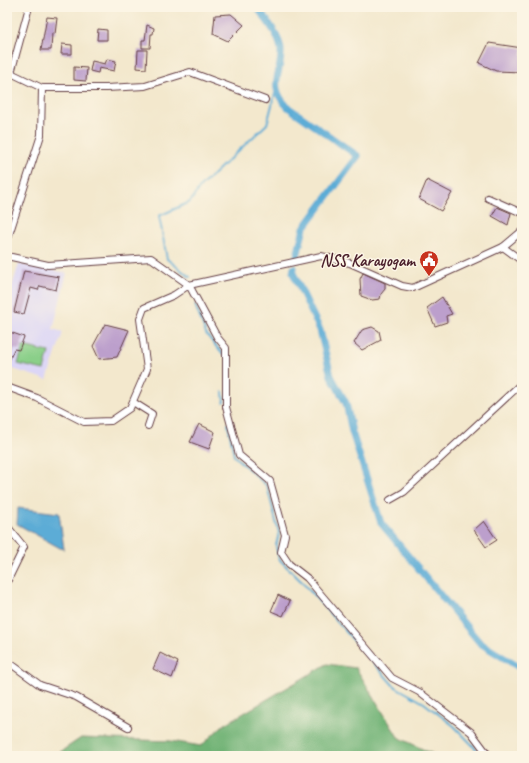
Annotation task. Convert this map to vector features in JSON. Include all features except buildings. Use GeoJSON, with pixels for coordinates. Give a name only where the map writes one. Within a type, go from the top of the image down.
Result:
{"type":"FeatureCollection","features":[{"type":"Feature","properties":{"kind":"street"},"geometry":{"type":"LineString","coordinates":[[29,7],[9,72],[42,88],[145,86],[190,72],[265,100]]}},
{"type":"Feature","properties":{"kind":"street"},"geometry":{"type":"LineString","coordinates":[[7,241],[40,135],[42,88]]}},
{"type":"Feature","properties":{"kind":"street"},"geometry":{"type":"LineString","coordinates":[[488,198],[522,214]]}},
{"type":"Feature","properties":{"kind":"street"},"geometry":{"type":"LineString","coordinates":[[7,387],[37,398],[84,422],[111,421],[130,408],[148,369],[140,319],[144,308],[174,295],[189,285],[320,256],[350,263],[402,286],[413,288],[503,247],[522,231]]}},
{"type":"Feature","properties":{"kind":"street"},"geometry":{"type":"LineString","coordinates":[[503,247],[522,261]]}},
{"type":"Feature","properties":{"kind":"street"},"geometry":{"type":"LineString","coordinates":[[7,256],[48,265],[151,258],[189,285],[217,337],[226,348],[226,407],[239,455],[270,482],[285,535],[281,552],[289,564],[307,578],[392,678],[419,692],[471,732],[489,756]]}},
{"type":"Feature","properties":{"kind":"street"},"geometry":{"type":"LineString","coordinates":[[390,500],[404,492],[522,383]]}},
{"type":"Feature","properties":{"kind":"street"},"geometry":{"type":"LineString","coordinates":[[133,402],[152,414],[148,426]]}},
{"type":"Feature","properties":{"kind":"street"},"geometry":{"type":"LineString","coordinates":[[7,526],[24,547],[7,582]]}},
{"type":"Feature","properties":{"kind":"street"},"geometry":{"type":"LineString","coordinates":[[7,662],[40,684],[76,698],[128,727]]}},
{"type":"Feature","properties":{"kind":"shaded area"},"geometry":{"type":"Polygon","coordinates":[[[19,264],[67,273],[53,329],[63,332],[47,380],[7,367],[7,302],[19,264]]]}},
{"type":"Feature","properties":{"kind":"green space"},"geometry":{"type":"Polygon","coordinates":[[[23,346],[49,352],[44,370],[18,364],[23,346]]]}},
{"type":"Feature","properties":{"kind":"green space"},"geometry":{"type":"Polygon","coordinates":[[[327,664],[356,668],[398,737],[437,756],[54,756],[81,738],[171,741],[201,746],[222,726],[327,664]]]}},
{"type":"Feature","properties":{"kind":"water"},"geometry":{"type":"Polygon","coordinates":[[[18,508],[59,513],[64,549],[17,524],[18,508]]]}},
{"type":"Feature","properties":{"kind":"waterway"},"geometry":{"type":"LineString","coordinates":[[257,7],[272,27],[280,44],[281,59],[277,87],[278,93],[282,100],[289,108],[358,156],[304,228],[297,256]]}},
{"type":"Feature","properties":{"kind":"waterway"},"geometry":{"type":"LineString","coordinates":[[190,277],[167,259],[159,216],[190,202],[201,186],[267,124],[277,86]]}},
{"type":"Feature","properties":{"kind":"waterway"},"geometry":{"type":"LineString","coordinates":[[294,268],[293,273],[320,330],[331,376],[346,403],[352,432],[381,523],[480,643],[522,669]]}},
{"type":"Feature","properties":{"kind":"waterway"},"geometry":{"type":"LineString","coordinates":[[195,305],[206,334],[224,356]]}},
{"type":"Feature","properties":{"kind":"waterway"},"geometry":{"type":"LineString","coordinates":[[223,392],[224,402]]}},
{"type":"Feature","properties":{"kind":"waterway"},"geometry":{"type":"LineString","coordinates":[[228,424],[234,456],[267,486],[279,533],[276,546],[279,559],[302,582],[394,686],[424,703],[454,726],[483,756]]}},
{"type":"Feature","properties":{"kind":"place","name":"NSS Karayogam"},"geometry":{"type":"Point","coordinates":[429,277]}}]}
